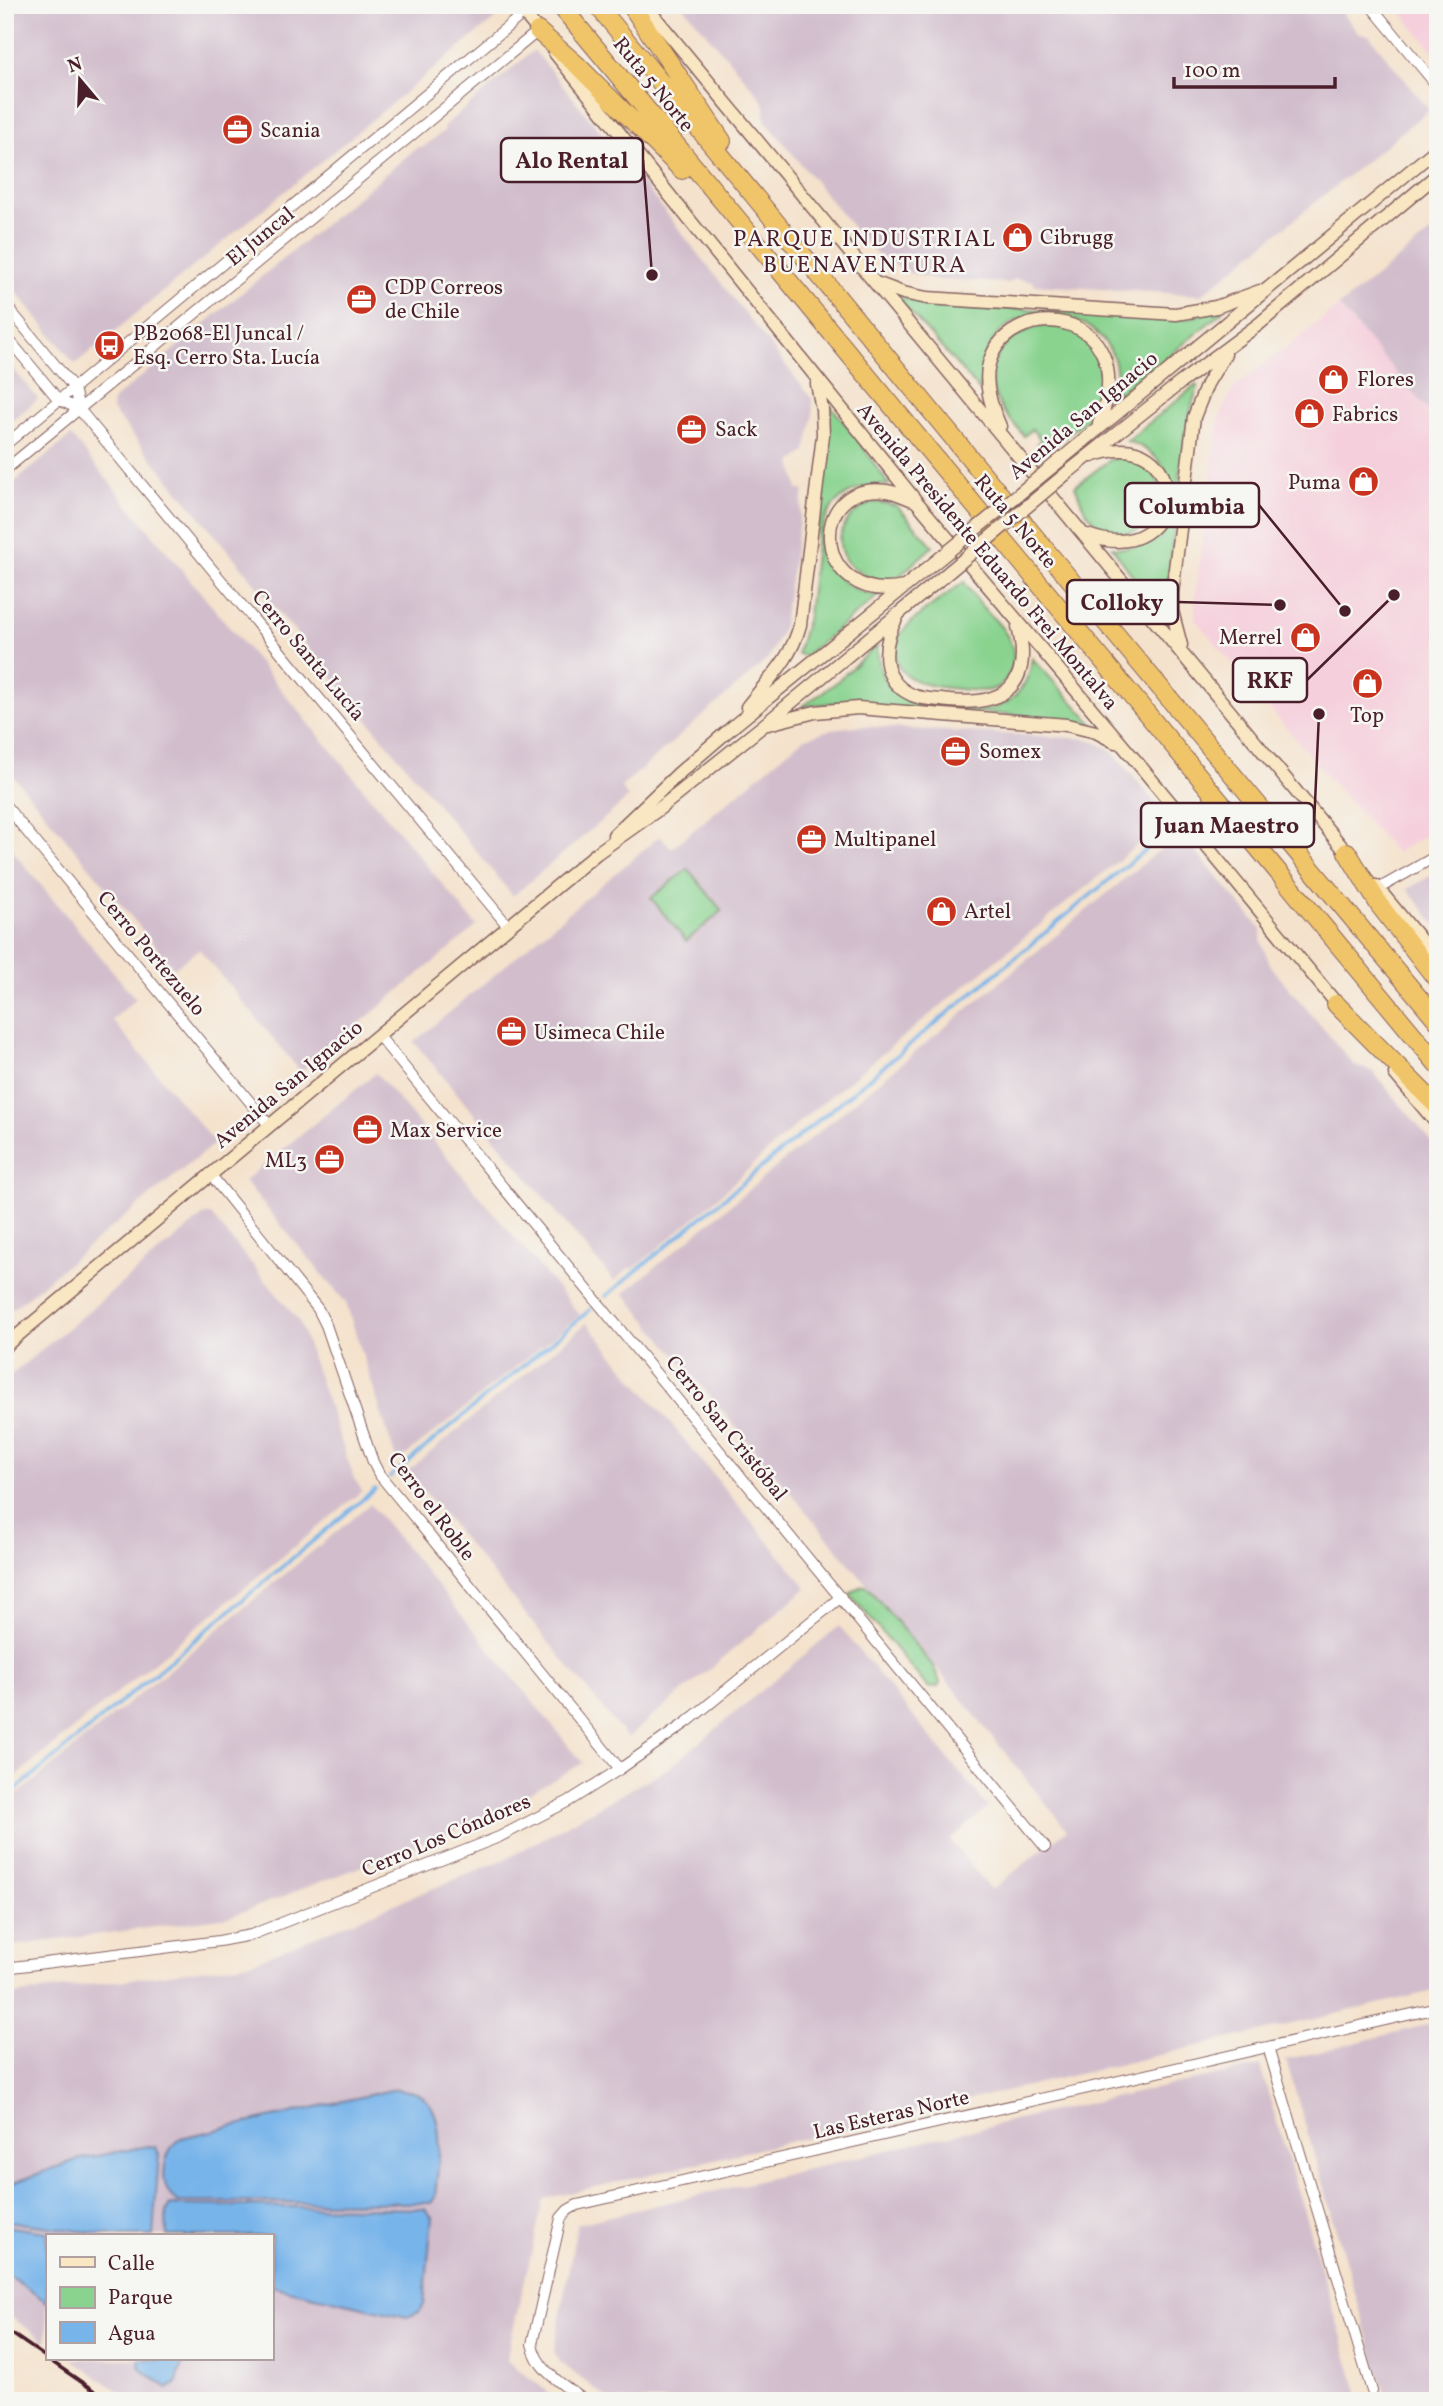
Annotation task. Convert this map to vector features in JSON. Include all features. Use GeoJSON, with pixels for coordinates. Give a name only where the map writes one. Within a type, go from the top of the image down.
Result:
{"type":"FeatureCollection","features":[{"type":"Feature","properties":{"kind":"highway","name":"Ruta 5 Norte"},"geometry":{"type":"LineString","coordinates":[[560,5],[1438,1065]]}},
{"type":"Feature","properties":{"kind":"highway","name":"Ruta 5 Norte"},"geometry":{"type":"LineString","coordinates":[[597,5],[1438,1021]]}},
{"type":"Feature","properties":{"kind":"highway"},"geometry":{"type":"LineString","coordinates":[[631,5],[772,217]]}},
{"type":"Feature","properties":{"kind":"highway"},"geometry":{"type":"LineString","coordinates":[[538,31],[595,82],[766,255]]}},
{"type":"Feature","properties":{"kind":"highway"},"geometry":{"type":"LineString","coordinates":[[1347,852],[1380,906],[1438,981]]}},
{"type":"Feature","properties":{"kind":"highway"},"geometry":{"type":"LineString","coordinates":[[1336,1004],[1438,1107]]}},
{"type":"Feature","properties":{"kind":"main road"},"geometry":{"type":"LineString","coordinates":[[645,5],[1438,961]]}},
{"type":"Feature","properties":{"kind":"main road","name":"Avenida Presidente Eduardo Frei Montalva"},"geometry":{"type":"LineString","coordinates":[[520,9],[814,377],[1438,1125]]}},
{"type":"Feature","properties":{"kind":"main road","name":"Avenida San Ignacio"},"geometry":{"type":"LineString","coordinates":[[597,853],[637,811],[736,723],[1058,462],[1098,426],[1438,148]]}},
{"type":"Feature","properties":{"kind":"main road","name":"Avenida San Ignacio"},"geometry":{"type":"LineString","coordinates":[[5,1346],[597,853],[659,809],[764,725],[1067,473],[1259,324],[1438,174]]}},
{"type":"Feature","properties":{"kind":"main road"},"geometry":{"type":"LineString","coordinates":[[875,282],[903,293],[927,298],[1162,314],[1189,313],[1216,307],[1270,287]]}},
{"type":"Feature","properties":{"kind":"main road"},"geometry":{"type":"LineString","coordinates":[[1245,307],[1249,320],[1259,324]]}},
{"type":"Feature","properties":{"kind":"main road"},"geometry":{"type":"LineString","coordinates":[[1006,439],[990,396],[987,376],[990,360],[999,345],[1011,334],[1041,321],[1059,321],[1076,326],[1090,336],[1105,356],[1109,388],[1098,426]]}},
{"type":"Feature","properties":{"kind":"main road"},"geometry":{"type":"LineString","coordinates":[[1185,655],[1176,629],[1172,602],[1192,429],[1202,395],[1214,370],[1231,346]]}},
{"type":"Feature","properties":{"kind":"main road"},"geometry":{"type":"LineString","coordinates":[[736,723],[784,663],[800,625],[823,435],[821,400],[814,377]]}},
{"type":"Feature","properties":{"kind":"main road"},"geometry":{"type":"LineString","coordinates":[[1085,459],[1120,449],[1141,453],[1153,462],[1161,473],[1167,494],[1165,508],[1159,520],[1140,537],[1115,541],[1086,535]]}},
{"type":"Feature","properties":{"kind":"main road"},"geometry":{"type":"LineString","coordinates":[[904,587],[878,588],[860,584],[848,577],[833,556],[828,533],[838,510],[848,500],[862,493],[886,491],[916,501]]}},
{"type":"Feature","properties":{"kind":"main road"},"geometry":{"type":"LineString","coordinates":[[900,612],[886,645],[888,668],[895,682],[905,691],[925,698],[982,701],[1007,691],[1017,680],[1022,666],[1023,648],[1017,623]]}},
{"type":"Feature","properties":{"kind":"main road"},"geometry":{"type":"LineString","coordinates":[[764,725],[814,712],[858,708],[1068,725],[1096,732],[1123,747]]}},
{"type":"Feature","properties":{"kind":"street"},"geometry":{"type":"LineString","coordinates":[[1370,5],[1438,87]]}},
{"type":"Feature","properties":{"kind":"street","name":"El Juncal"},"geometry":{"type":"LineString","coordinates":[[5,446],[520,9]]}},
{"type":"Feature","properties":{"kind":"street","name":"El Juncal"},"geometry":{"type":"LineString","coordinates":[[5,470],[538,31]]}},
{"type":"Feature","properties":{"kind":"street","name":"Cerro Santa Lucía"},"geometry":{"type":"LineString","coordinates":[[5,304],[74,388],[79,409]]}},
{"type":"Feature","properties":{"kind":"street","name":"Cerro Santa Lucía"},"geometry":{"type":"LineString","coordinates":[[5,335],[59,400],[79,409],[508,926]]}},
{"type":"Feature","properties":{"kind":"street","name":"Cerro Portezuelo"},"geometry":{"type":"LineString","coordinates":[[5,805],[269,1125]]}},
{"type":"Feature","properties":{"kind":"street"},"geometry":{"type":"LineString","coordinates":[[1378,889],[1438,855]]}},
{"type":"Feature","properties":{"kind":"street","name":"Cerro San Cristóbal"},"geometry":{"type":"LineString","coordinates":[[377,1035],[1045,1847]]}},
{"type":"Feature","properties":{"kind":"street","name":"Cerro el Roble"},"geometry":{"type":"LineString","coordinates":[[210,1174],[318,1308],[379,1474],[620,1769]]}},
{"type":"Feature","properties":{"kind":"street","name":"Cerro Los Cóndores"},"geometry":{"type":"LineString","coordinates":[[5,1968],[219,1941],[262,1932],[514,1831],[620,1769],[687,1721],[841,1597]]}},
{"type":"Feature","properties":{"kind":"street","name":"Las Esteras Norte"},"geometry":{"type":"LineString","coordinates":[[585,2401],[542,2368],[534,2356],[531,2344],[561,2218],[568,2210],[591,2202],[1438,2008]]}},
{"type":"Feature","properties":{"kind":"street"},"geometry":{"type":"LineString","coordinates":[[1268,2047],[1372,2391]]}},
{"type":"Feature","properties":{"kind":"shaded area"},"geometry":{"type":"Polygon","coordinates":[[[5,5],[487,5],[497,17],[75,364],[5,278],[5,5]]]}},
{"type":"Feature","properties":{"kind":"shaded area"},"geometry":{"type":"Polygon","coordinates":[[[682,5],[1343,5],[1343,13],[1358,33],[1369,35],[1429,110],[1201,295],[1035,285],[1032,281],[1015,279],[1009,283],[939,280],[907,272],[877,254],[765,120],[765,106],[758,94],[682,5]]]}},
{"type":"Feature","properties":{"kind":"shaded area"},"geometry":{"type":"Polygon","coordinates":[[[1395,5],[1438,5],[1438,57],[1395,5]]]}},
{"type":"Feature","properties":{"kind":"shaded area"},"geometry":{"type":"Polygon","coordinates":[[[534,50],[812,399],[813,415],[806,452],[792,462],[798,490],[804,490],[782,631],[768,659],[621,787],[628,798],[513,896],[112,410],[113,400],[419,146],[422,148],[445,130],[443,127],[534,50]]]}},
{"type":"Feature","properties":{"kind":"shaded area"},"geometry":{"type":"Polygon","coordinates":[[[1438,227],[1438,422],[1339,306],[1438,227]]]}},
{"type":"Feature","properties":{"kind":"shaded area"},"geometry":{"type":"Polygon","coordinates":[[[1339,306],[1438,422],[1438,828],[1396,853],[1330,780],[1195,619],[1195,594],[1218,424],[1225,404],[1234,388],[1339,306]]]}},
{"type":"Feature","properties":{"kind":"shaded area"},"geometry":{"type":"Polygon","coordinates":[[[5,359],[38,399],[5,426],[5,359]]]}},
{"type":"Feature","properties":{"kind":"shaded area"},"geometry":{"type":"Polygon","coordinates":[[[71,436],[477,926],[301,1072],[199,949],[174,968],[5,766],[5,490],[71,436]]]}},
{"type":"Feature","properties":{"kind":"shaded area"},"geometry":{"type":"Polygon","coordinates":[[[856,726],[1089,739],[1111,750],[1169,819],[805,1117],[706,1208],[633,1269],[630,1267],[614,1281],[414,1042],[660,836],[672,848],[803,739],[832,729],[856,726]]]}},
{"type":"Feature","properties":{"kind":"shaded area"},"geometry":{"type":"Polygon","coordinates":[[[1180,833],[1262,930],[1261,941],[1271,967],[1355,1066],[1372,1071],[1438,1149],[1438,1990],[544,2199],[506,2360],[560,2401],[133,2401],[73,2360],[273,2360],[273,2234],[46,2234],[46,2341],[5,2313],[5,1996],[245,1964],[510,1857],[670,1767],[839,1626],[988,1807],[950,1840],[991,1890],[1067,1830],[953,1688],[624,1293],[1180,833]]]}},
{"type":"Feature","properties":{"kind":"shaded area"},"geometry":{"type":"Polygon","coordinates":[[[5,842],[136,999],[112,1020],[215,1143],[5,1315],[5,842]]]}},
{"type":"Feature","properties":{"kind":"shaded area"},"geometry":{"type":"Polygon","coordinates":[[[1438,872],[1438,927],[1407,889],[1438,872]]]}},
{"type":"Feature","properties":{"kind":"shaded area"},"geometry":{"type":"Polygon","coordinates":[[[376,1073],[580,1315],[399,1461],[395,1456],[346,1303],[244,1181],[376,1073]]]}},
{"type":"Feature","properties":{"kind":"shaded area"},"geometry":{"type":"Polygon","coordinates":[[[204,1215],[211,1215],[299,1321],[354,1478],[362,1491],[5,1785],[5,1380],[204,1215]]]}},
{"type":"Feature","properties":{"kind":"shaded area"},"geometry":{"type":"Polygon","coordinates":[[[587,1323],[807,1588],[627,1738],[408,1471],[587,1323]]]}},
{"type":"Feature","properties":{"kind":"shaded area"},"geometry":{"type":"Polygon","coordinates":[[[370,1504],[583,1763],[482,1820],[229,1917],[5,1947],[5,1805],[370,1504]]]}},
{"type":"Feature","properties":{"kind":"shaded area"},"geometry":{"type":"Polygon","coordinates":[[[1438,2022],[1438,2401],[1387,2401],[1286,2060],[1438,2022]]]}},
{"type":"Feature","properties":{"kind":"shaded area"},"geometry":{"type":"Polygon","coordinates":[[[1260,2066],[1361,2401],[611,2401],[558,2361],[554,2351],[577,2224],[1044,2113],[1260,2066]]]}},
{"type":"Feature","properties":{"kind":"green space"},"geometry":{"type":"Polygon","coordinates":[[[896,296],[930,303],[1183,319],[1221,309],[1223,311],[1115,401],[1117,380],[1114,359],[1105,342],[1091,329],[1075,320],[1056,315],[1037,315],[1019,319],[1003,329],[988,350],[980,391],[896,296]]]}},
{"type":"Feature","properties":{"kind":"green space"},"geometry":{"type":"Polygon","coordinates":[[[1043,325],[1061,327],[1080,335],[1095,349],[1105,383],[1095,413],[1046,452],[1037,443],[1041,440],[1032,429],[1024,436],[1005,414],[994,391],[992,377],[993,365],[1007,344],[1017,336],[1043,325]]]}},
{"type":"Feature","properties":{"kind":"green space"},"geometry":{"type":"Polygon","coordinates":[[[1196,385],[1198,387],[1189,418],[1181,466],[1166,622],[1112,547],[1135,546],[1153,538],[1165,524],[1172,506],[1171,487],[1164,468],[1150,452],[1127,441],[1196,385]]]}},
{"type":"Feature","properties":{"kind":"green space"},"geometry":{"type":"Polygon","coordinates":[[[831,406],[889,485],[860,489],[839,500],[827,517],[822,536],[825,556],[836,574],[854,588],[879,595],[805,656],[797,654],[808,616],[828,440],[827,409],[831,406]]]}},
{"type":"Feature","properties":{"kind":"green space"},"geometry":{"type":"Polygon","coordinates":[[[1122,456],[1146,467],[1158,482],[1160,500],[1153,516],[1140,528],[1123,534],[1104,529],[1086,511],[1075,486],[1110,460],[1122,456]]]}},
{"type":"Feature","properties":{"kind":"green space"},"geometry":{"type":"Polygon","coordinates":[[[876,502],[897,506],[933,546],[896,579],[868,580],[864,574],[849,565],[842,552],[841,533],[845,524],[858,510],[876,502]]]}},
{"type":"Feature","properties":{"kind":"green space"},"geometry":{"type":"Polygon","coordinates":[[[964,582],[1001,627],[1012,646],[1010,672],[1003,683],[991,690],[947,688],[923,683],[903,672],[897,663],[896,651],[903,631],[918,616],[964,582]]]}},
{"type":"Feature","properties":{"kind":"green space"},"geometry":{"type":"Polygon","coordinates":[[[877,645],[885,681],[900,697],[923,705],[980,710],[999,706],[1020,691],[1031,667],[1032,658],[1095,726],[1018,715],[832,703],[801,707],[833,685],[877,645]]]}},
{"type":"Feature","properties":{"kind":"green space"},"geometry":{"type":"Polygon","coordinates":[[[688,869],[722,911],[686,941],[651,898],[688,869]]]}},
{"type":"Feature","properties":{"kind":"green space"},"geometry":{"type":"Polygon","coordinates":[[[862,1586],[871,1591],[933,1666],[940,1682],[938,1687],[928,1688],[850,1594],[862,1586]]]}},
{"type":"Feature","properties":{"kind":"water"},"geometry":{"type":"Polygon","coordinates":[[[391,2090],[411,2092],[425,2099],[434,2111],[439,2145],[435,2197],[431,2203],[180,2202],[167,2190],[164,2171],[166,2161],[169,2152],[181,2138],[391,2090]]]}},
{"type":"Feature","properties":{"kind":"water"},"geometry":{"type":"Polygon","coordinates":[[[148,2146],[155,2147],[159,2154],[153,2234],[103,2234],[5,2221],[5,2186],[76,2160],[148,2146]]]}},
{"type":"Feature","properties":{"kind":"water"},"geometry":{"type":"Polygon","coordinates":[[[169,2206],[425,2209],[432,2217],[424,2305],[419,2312],[407,2317],[273,2286],[273,2234],[167,2234],[166,2212],[169,2206]]]}},
{"type":"Feature","properties":{"kind":"water"},"geometry":{"type":"Polygon","coordinates":[[[5,2226],[60,2234],[46,2234],[46,2301],[5,2273],[5,2226]]]}},
{"type":"Feature","properties":{"kind":"water"},"geometry":{"type":"Polygon","coordinates":[[[140,2360],[184,2360],[176,2384],[168,2388],[139,2366],[140,2360]]]}},
{"type":"Feature","properties":{"kind":"waterway"},"geometry":{"type":"LineString","coordinates":[[606,1296],[1173,827]]}},
{"type":"Feature","properties":{"kind":"waterway"},"geometry":{"type":"LineString","coordinates":[[390,1477],[591,1309]]}},
{"type":"Feature","properties":{"kind":"waterway"},"geometry":{"type":"LineString","coordinates":[[5,1799],[375,1489]]}},
{"type":"Feature","properties":{"kind":"waterway"},"geometry":{"type":"LineString","coordinates":[[5,2385],[29,2401]]}},
{"type":"Feature","properties":{"kind":"railway"},"geometry":{"type":"LineString","coordinates":[[5,2329],[46,2357]]}},
{"type":"Feature","properties":{"kind":"railway"},"geometry":{"type":"LineString","coordinates":[[49,2360],[109,2401]]}},
{"type":"Feature","properties":{"kind":"place","name":"Scania"},"geometry":{"type":"Point","coordinates":[237,130]}},
{"type":"Feature","properties":{"kind":"place","name":"Cibrugg"},"geometry":{"type":"Point","coordinates":[1017,237]}},
{"type":"Feature","properties":{"kind":"place","name":"Alo Rental"},"geometry":{"type":"Point","coordinates":[652,275]}},
{"type":"Feature","properties":{"kind":"place","name":"CDP Correos de Chile"},"geometry":{"type":"Point","coordinates":[362,299]}},
{"type":"Feature","properties":{"kind":"place","name":"PB2068-El Juncal / Esq. Cerro Sta. Lucía"},"geometry":{"type":"Point","coordinates":[110,345]}},
{"type":"Feature","properties":{"kind":"place","name":"Flores"},"geometry":{"type":"Point","coordinates":[1334,379]}},
{"type":"Feature","properties":{"kind":"place","name":"Fabrics"},"geometry":{"type":"Point","coordinates":[1309,414]}},
{"type":"Feature","properties":{"kind":"place","name":"Sack"},"geometry":{"type":"Point","coordinates":[692,429]}},
{"type":"Feature","properties":{"kind":"place","name":"Puma"},"geometry":{"type":"Point","coordinates":[1364,482]}},
{"type":"Feature","properties":{"kind":"place","name":"RKF"},"geometry":{"type":"Point","coordinates":[1394,595]}},
{"type":"Feature","properties":{"kind":"place","name":"Colloky"},"geometry":{"type":"Point","coordinates":[1280,605]}},
{"type":"Feature","properties":{"kind":"place","name":"Columbia"},"geometry":{"type":"Point","coordinates":[1345,611]}},
{"type":"Feature","properties":{"kind":"place","name":"Merrel"},"geometry":{"type":"Point","coordinates":[1305,637]}},
{"type":"Feature","properties":{"kind":"place","name":"Top"},"geometry":{"type":"Point","coordinates":[1367,683]}},
{"type":"Feature","properties":{"kind":"place","name":"Juan Maestro"},"geometry":{"type":"Point","coordinates":[1319,714]}},
{"type":"Feature","properties":{"kind":"place","name":"Somex"},"geometry":{"type":"Point","coordinates":[956,751]}},
{"type":"Feature","properties":{"kind":"place","name":"Multipanel"},"geometry":{"type":"Point","coordinates":[811,839]}},
{"type":"Feature","properties":{"kind":"place","name":"Artel"},"geometry":{"type":"Point","coordinates":[941,911]}},
{"type":"Feature","properties":{"kind":"place","name":"Usimeca Chile"},"geometry":{"type":"Point","coordinates":[511,1032]}},
{"type":"Feature","properties":{"kind":"place","name":"Max Service"},"geometry":{"type":"Point","coordinates":[367,1130]}},
{"type":"Feature","properties":{"kind":"place","name":"ML3"},"geometry":{"type":"Point","coordinates":[330,1160]}},
{"type":"Feature","properties":{"kind":"district","name":"PARQUE INDUSTRIAL BUENAVENTURA"},"geometry":{"type":"Point","coordinates":[865,251]}}]}
